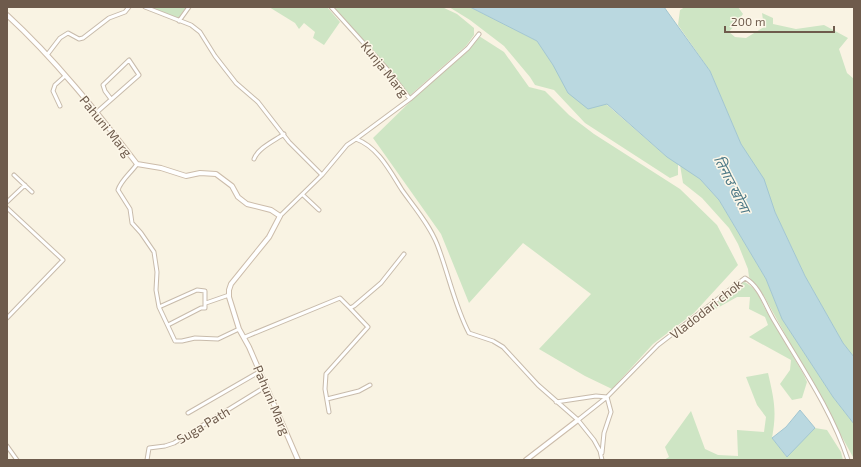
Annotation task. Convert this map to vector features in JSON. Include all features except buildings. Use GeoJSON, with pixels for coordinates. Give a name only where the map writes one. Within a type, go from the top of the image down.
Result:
{"type":"FeatureCollection","features":[{"type":"Feature","properties":{"kind":"street"},"geometry":{"type":"LineString","coordinates":[[47,55],[64,35],[68,33],[79,39],[84,38],[109,18],[124,12],[129,7]]}},
{"type":"Feature","properties":{"kind":"street"},"geometry":{"type":"LineString","coordinates":[[145,7],[191,25],[200,32],[223,67],[246,93],[266,111],[284,134],[322,174]]}},
{"type":"Feature","properties":{"kind":"street"},"geometry":{"type":"LineString","coordinates":[[179,21],[189,7]]}},
{"type":"Feature","properties":{"kind":"street","name":"Kunja Marg"},"geometry":{"type":"LineString","coordinates":[[280,216],[303,195],[347,145],[410,99],[387,69],[330,7]]}},
{"type":"Feature","properties":{"kind":"street","name":"Pahuni Marg"},"geometry":{"type":"LineString","coordinates":[[7,15],[47,55],[97,112],[136,164],[161,168],[186,176],[200,173],[216,174],[232,186],[238,197],[247,204],[271,210],[280,216]]}},
{"type":"Feature","properties":{"kind":"street"},"geometry":{"type":"LineString","coordinates":[[410,99],[468,48],[479,34]]}},
{"type":"Feature","properties":{"kind":"street"},"geometry":{"type":"LineString","coordinates":[[97,112],[139,75],[128,60],[103,85],[103,88],[111,99]]}},
{"type":"Feature","properties":{"kind":"street"},"geometry":{"type":"LineString","coordinates":[[60,106],[53,91],[55,86],[65,76]]}},
{"type":"Feature","properties":{"kind":"street"},"geometry":{"type":"LineString","coordinates":[[254,159],[260,150],[284,134]]}},
{"type":"Feature","properties":{"kind":"street"},"geometry":{"type":"LineString","coordinates":[[356,139],[364,142],[385,164],[437,242],[469,333],[497,343],[522,370],[556,402],[578,420],[594,440],[601,458]]}},
{"type":"Feature","properties":{"kind":"street"},"geometry":{"type":"LineString","coordinates":[[136,164],[131,174],[123,181],[118,190],[130,209],[132,223],[154,252],[157,272],[156,290],[159,307],[175,341],[179,342],[195,338],[218,339],[239,329]]}},
{"type":"Feature","properties":{"kind":"street"},"geometry":{"type":"LineString","coordinates":[[14,175],[32,192]]}},
{"type":"Feature","properties":{"kind":"street"},"geometry":{"type":"LineString","coordinates":[[7,202],[25,185]]}},
{"type":"Feature","properties":{"kind":"street"},"geometry":{"type":"LineString","coordinates":[[303,195],[319,210]]}},
{"type":"Feature","properties":{"kind":"street"},"geometry":{"type":"LineString","coordinates":[[7,208],[63,260],[7,318]]}},
{"type":"Feature","properties":{"kind":"street"},"geometry":{"type":"LineString","coordinates":[[206,303],[229,295],[231,284],[269,237],[280,216]]}},
{"type":"Feature","properties":{"kind":"street"},"geometry":{"type":"LineString","coordinates":[[350,308],[381,283],[404,254]]}},
{"type":"Feature","properties":{"kind":"street","name":"Vladodari chok"},"geometry":{"type":"LineString","coordinates":[[526,460],[607,397],[658,346],[744,278],[750,281],[759,293],[797,358],[843,444],[848,460]]}},
{"type":"Feature","properties":{"kind":"street"},"geometry":{"type":"LineString","coordinates":[[159,307],[201,289],[205,291],[205,308],[201,308],[168,325]]}},
{"type":"Feature","properties":{"kind":"street","name":"Pahuni Marg"},"geometry":{"type":"LineString","coordinates":[[229,295],[239,329],[245,337],[265,387],[278,410],[298,460]]}},
{"type":"Feature","properties":{"kind":"street"},"geometry":{"type":"LineString","coordinates":[[245,337],[340,298],[368,327],[326,374],[325,389],[329,412]]}},
{"type":"Feature","properties":{"kind":"street"},"geometry":{"type":"LineString","coordinates":[[188,413],[259,372]]}},
{"type":"Feature","properties":{"kind":"street"},"geometry":{"type":"LineString","coordinates":[[327,399],[359,391],[370,385]]}},
{"type":"Feature","properties":{"kind":"street","name":"Suga Path"},"geometry":{"type":"LineString","coordinates":[[147,460],[149,448],[174,443],[265,387]]}},
{"type":"Feature","properties":{"kind":"street"},"geometry":{"type":"LineString","coordinates":[[556,402],[596,396],[607,397],[611,412],[604,433],[601,458]]}},
{"type":"Feature","properties":{"kind":"street"},"geometry":{"type":"LineString","coordinates":[[7,446],[18,460]]}},
{"type":"Feature","properties":{"kind":"green space"},"geometry":{"type":"Polygon","coordinates":[[[151,7],[186,7],[178,19],[151,7]]]}},
{"type":"Feature","properties":{"kind":"green space"},"geometry":{"type":"Polygon","coordinates":[[[269,7],[327,7],[340,22],[324,45],[313,38],[315,32],[304,23],[299,29],[295,23],[269,7]]]}},
{"type":"Feature","properties":{"kind":"green space"},"geometry":{"type":"Polygon","coordinates":[[[332,7],[442,7],[457,14],[474,28],[474,35],[466,46],[407,98],[388,69],[332,7]]]}},
{"type":"Feature","properties":{"kind":"green space"},"geometry":{"type":"Polygon","coordinates":[[[449,7],[470,7],[537,41],[553,65],[606,104],[667,157],[678,164],[678,175],[670,178],[585,123],[554,90],[535,85],[504,46],[470,20],[449,7]]]}},
{"type":"Feature","properties":{"kind":"green space"},"geometry":{"type":"Polygon","coordinates":[[[685,7],[738,7],[743,14],[729,32],[735,37],[746,38],[764,27],[762,13],[773,18],[773,24],[796,29],[824,25],[848,38],[839,49],[847,73],[854,79],[854,357],[843,343],[805,276],[775,212],[763,179],[741,144],[710,71],[678,25],[680,10],[685,7]]]}},
{"type":"Feature","properties":{"kind":"green space"},"geometry":{"type":"Polygon","coordinates":[[[479,36],[504,52],[529,87],[545,91],[569,115],[594,134],[680,189],[717,225],[738,265],[694,313],[653,344],[612,389],[585,376],[539,349],[591,294],[523,243],[469,303],[441,234],[373,138],[418,94],[468,51],[479,36]]]}},
{"type":"Feature","properties":{"kind":"green space"},"geometry":{"type":"Polygon","coordinates":[[[680,165],[700,179],[719,200],[766,279],[782,319],[833,397],[854,424],[853,457],[764,296],[749,277],[748,269],[738,244],[729,228],[702,198],[683,183],[680,165]]]}},
{"type":"Feature","properties":{"kind":"green space"},"geometry":{"type":"Polygon","coordinates":[[[742,281],[752,287],[760,297],[763,305],[804,375],[807,382],[802,398],[792,400],[780,384],[790,370],[791,360],[749,337],[768,325],[765,317],[749,309],[750,297],[737,297],[687,325],[742,281]]]}},
{"type":"Feature","properties":{"kind":"green space"},"geometry":{"type":"Polygon","coordinates":[[[768,373],[774,405],[772,438],[786,456],[815,428],[827,430],[841,452],[843,460],[664,460],[669,457],[665,447],[691,411],[705,449],[718,455],[738,456],[737,430],[764,432],[766,417],[757,405],[746,377],[768,373]]]}},
{"type":"Feature","properties":{"kind":"water","name":"तिनाउ खोला"},"geometry":{"type":"Polygon","coordinates":[[[470,7],[664,7],[710,71],[741,144],[764,179],[775,212],[805,276],[843,343],[854,357],[854,424],[833,397],[782,319],[766,279],[719,200],[700,179],[667,157],[607,104],[588,109],[568,93],[553,65],[537,41],[470,7]]]}},
{"type":"Feature","properties":{"kind":"water"},"geometry":{"type":"Polygon","coordinates":[[[800,410],[815,428],[787,457],[772,438],[786,427],[800,410]]]}}]}
